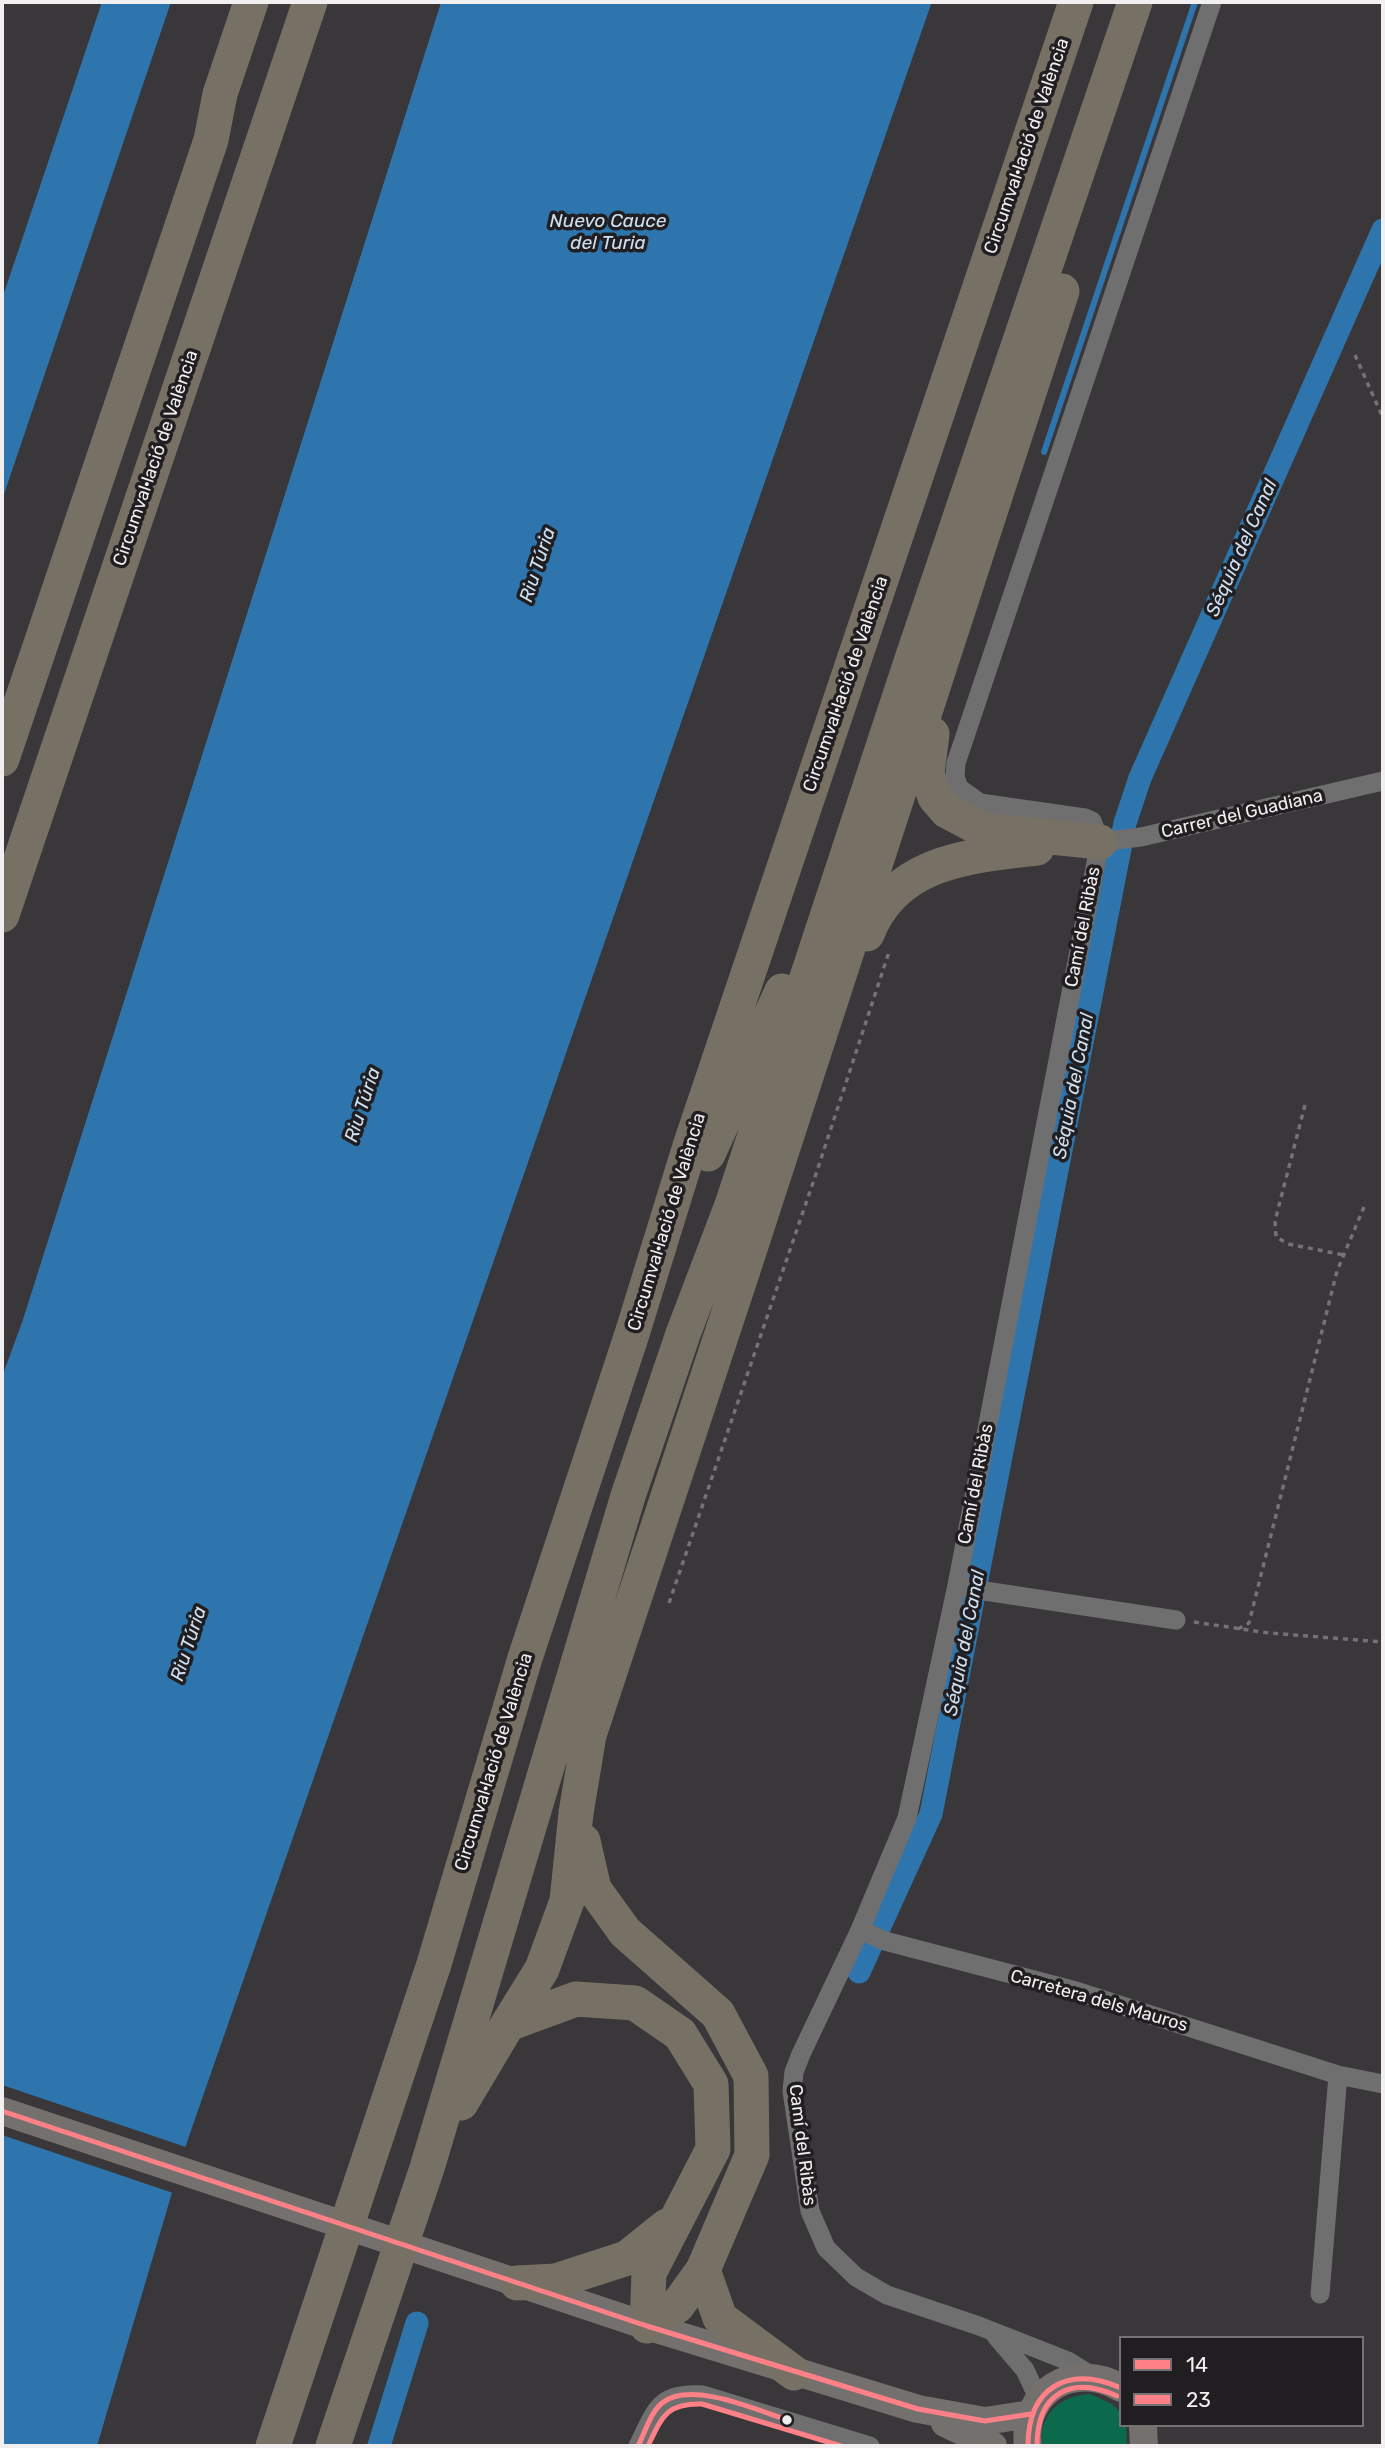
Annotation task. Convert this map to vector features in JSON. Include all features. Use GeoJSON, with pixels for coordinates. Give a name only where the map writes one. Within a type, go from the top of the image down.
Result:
{"type":"FeatureCollection","features":[{"type":"Feature","properties":{"kind":"highway"},"geometry":{"type":"LineString","coordinates":[[2,759],[211,140],[220,94],[251,2]]}},
{"type":"Feature","properties":{"kind":"highway"},"geometry":{"type":"LineString","coordinates":[[211,140],[237,99],[270,2]]}},
{"type":"Feature","properties":{"kind":"highway","name":"Circumval·lació de València"},"geometry":{"type":"LineString","coordinates":[[2,915],[310,2]]}},
{"type":"Feature","properties":{"kind":"highway","name":"Circumval·lació de València"},"geometry":{"type":"LineString","coordinates":[[273,2446],[434,1964],[525,1658],[632,1334],[691,1143],[1076,2]]}},
{"type":"Feature","properties":{"kind":"highway"},"geometry":{"type":"LineString","coordinates":[[333,2446],[428,2168],[628,1496],[683,1334],[732,1205],[912,659],[1135,2]]}},
{"type":"Feature","properties":{"kind":"highway"},"geometry":{"type":"LineString","coordinates":[[428,2168],[473,2080],[542,1969],[568,1901],[576,1813],[589,1735],[1155,2]]}},
{"type":"Feature","properties":{"kind":"highway"},"geometry":{"type":"LineString","coordinates":[[1047,338],[933,730],[927,774],[934,797],[947,811],[983,830],[1100,842]]}},
{"type":"Feature","properties":{"kind":"highway"},"geometry":{"type":"LineString","coordinates":[[632,1334],[710,1149],[820,910],[912,659]]}},
{"type":"Feature","properties":{"kind":"highway"},"geometry":{"type":"LineString","coordinates":[[782,1149],[872,919],[891,894],[910,878],[939,865],[1012,851],[1100,842]]}},
{"type":"Feature","properties":{"kind":"highway"},"geometry":{"type":"LineString","coordinates":[[576,1813],[594,1889],[625,1932],[718,2014],[751,2076],[752,2155],[703,2270],[677,2306],[647,2326]]}},
{"type":"Feature","properties":{"kind":"highway"},"geometry":{"type":"LineString","coordinates":[[508,2024],[576,1999],[635,2003],[680,2034],[711,2084],[713,2149],[649,2273],[647,2326]]}},
{"type":"Feature","properties":{"kind":"highway"},"geometry":{"type":"LineString","coordinates":[[516,2283],[556,2281],[627,2258],[678,2217]]}},
{"type":"Feature","properties":{"kind":"highway"},"geometry":{"type":"LineString","coordinates":[[703,2270],[720,2318],[794,2373]]}},
{"type":"Feature","properties":{"kind":"street"},"geometry":{"type":"LineString","coordinates":[[1100,842],[1092,821],[1085,818],[980,803],[959,788],[955,777],[956,763],[1212,2]]}},
{"type":"Feature","properties":{"kind":"street","name":"Carrer del Guadiana"},"geometry":{"type":"LineString","coordinates":[[1100,842],[1141,837],[1383,781]]}},
{"type":"Feature","properties":{"kind":"street","name":"Camí del Ribàs"},"geometry":{"type":"LineString","coordinates":[[1094,2377],[1068,2361],[887,2295],[856,2277],[826,2248],[810,2211],[792,2091],[793,2072],[860,1930],[907,1818],[957,1585],[1100,842]]}},
{"type":"Feature","properties":{"kind":"street"},"geometry":{"type":"LineString","coordinates":[[957,1585],[1176,1620]]}},
{"type":"Feature","properties":{"kind":"street","name":"Carretera dels Mauros"},"geometry":{"type":"LineString","coordinates":[[860,1930],[885,1941],[1076,1991],[1338,2075],[1383,2084]]}},
{"type":"Feature","properties":{"kind":"street"},"geometry":{"type":"LineString","coordinates":[[1320,2294],[1338,2075]]}},
{"type":"Feature","properties":{"kind":"street"},"geometry":{"type":"LineString","coordinates":[[2,2111],[483,2273],[794,2373],[918,2409],[985,2421],[1035,2407]]}},
{"type":"Feature","properties":{"kind":"street"},"geometry":{"type":"LineString","coordinates":[[993,2332],[1025,2370],[1035,2407]]}},
{"type":"Feature","properties":{"kind":"street"},"geometry":{"type":"LineString","coordinates":[[1028,2446],[1027,2434],[1035,2407],[1049,2389],[1078,2377],[1094,2377],[1119,2387]]}},
{"type":"Feature","properties":{"kind":"street"},"geometry":{"type":"LineString","coordinates":[[638,2446],[661,2404],[672,2397],[687,2394],[703,2395],[870,2446]]}},
{"type":"Feature","properties":{"kind":"street"},"geometry":{"type":"LineString","coordinates":[[918,2409],[953,2436],[993,2446]]}},
{"type":"Feature","properties":{"kind":"path"},"geometry":{"type":"LineString","coordinates":[[1355,355],[1383,418]]}},
{"type":"Feature","properties":{"kind":"path"},"geometry":{"type":"LineString","coordinates":[[669,1603],[816,1174],[889,950]]}},
{"type":"Feature","properties":{"kind":"path"},"geometry":{"type":"LineString","coordinates":[[1305,1105],[1275,1221],[1276,1237],[1288,1244],[1344,1255]]}},
{"type":"Feature","properties":{"kind":"path"},"geometry":{"type":"LineString","coordinates":[[1238,1629],[1249,1623],[1334,1284],[1364,1208]]}},
{"type":"Feature","properties":{"kind":"path"},"geometry":{"type":"LineString","coordinates":[[1176,1620],[1383,1643]]}},
{"type":"Feature","properties":{"kind":"green space"},"geometry":{"type":"Polygon","coordinates":[[[1090,2394],[1112,2404],[1119,2411],[1119,2427],[1126,2427],[1127,2446],[1043,2446],[1042,2435],[1048,2416],[1061,2403],[1079,2395],[1090,2394]]]}},
{"type":"Feature","properties":{"kind":"water"},"geometry":{"type":"Polygon","coordinates":[[[102,2],[171,2],[2,500],[2,299],[102,2]]]}},
{"type":"Feature","properties":{"kind":"water","name":"Nuevo Cauce del Turia"},"geometry":{"type":"Polygon","coordinates":[[[441,2],[932,2],[187,2142],[97,2446],[2,2446],[2,1375],[22,1322],[441,2]]]}},
{"type":"Feature","properties":{"kind":"pier"},"geometry":{"type":"Polygon","coordinates":[[[437,2],[441,2],[22,1322],[2,1377],[2,1365],[437,2]]]}},
{"type":"Feature","properties":{"kind":"pier"},"geometry":{"type":"Polygon","coordinates":[[[932,2],[936,2],[191,2143],[121,2378],[173,2193],[2,2135],[2,2085],[186,2147],[932,2]]]}},
{"type":"Feature","properties":{"kind":"waterway"},"geometry":{"type":"LineString","coordinates":[[1044,452],[1195,2]]}},
{"type":"Feature","properties":{"kind":"waterway","name":"Séquia del Canal"},"geometry":{"type":"LineString","coordinates":[[859,1972],[931,1814],[1125,823],[1140,778],[1383,230]]}},
{"type":"Feature","properties":{"kind":"waterway"},"geometry":{"type":"LineString","coordinates":[[379,2446],[417,2323]]}},
{"type":"Feature","properties":{"kind":"transit line","name":"14"},"geometry":{"type":"LineString","coordinates":[[2,2111],[647,2326],[918,2409],[985,2421],[1031,2414]]}},
{"type":"Feature","properties":{"kind":"transit line","name":"14"},"geometry":{"type":"LineString","coordinates":[[1028,2446],[1035,2409],[1043,2396],[1055,2386],[1084,2379],[1102,2381],[1119,2387]]}},
{"type":"Feature","properties":{"kind":"transit line","name":"23"},"geometry":{"type":"LineString","coordinates":[[1037,2446],[1043,2413],[1050,2401],[1060,2393],[1085,2388],[1117,2396]]}},
{"type":"Feature","properties":{"kind":"transit line","name":"14"},"geometry":{"type":"LineString","coordinates":[[638,2446],[654,2412],[662,2403],[674,2397],[689,2395],[724,2399],[787,2420]]}},
{"type":"Feature","properties":{"kind":"transit line","name":"23"},"geometry":{"type":"LineString","coordinates":[[648,2446],[667,2414],[673,2409],[690,2404],[702,2404],[841,2446]]}},
{"type":"Feature","properties":{"kind":"water label","name":"Riu Túria"},"geometry":{"type":"Point","coordinates":[538,565]}},
{"type":"Feature","properties":{"kind":"water label","name":"Riu Túria"},"geometry":{"type":"Point","coordinates":[363,1105]}},
{"type":"Feature","properties":{"kind":"water label","name":"Riu Túria"},"geometry":{"type":"Point","coordinates":[189,1644]}}]}
